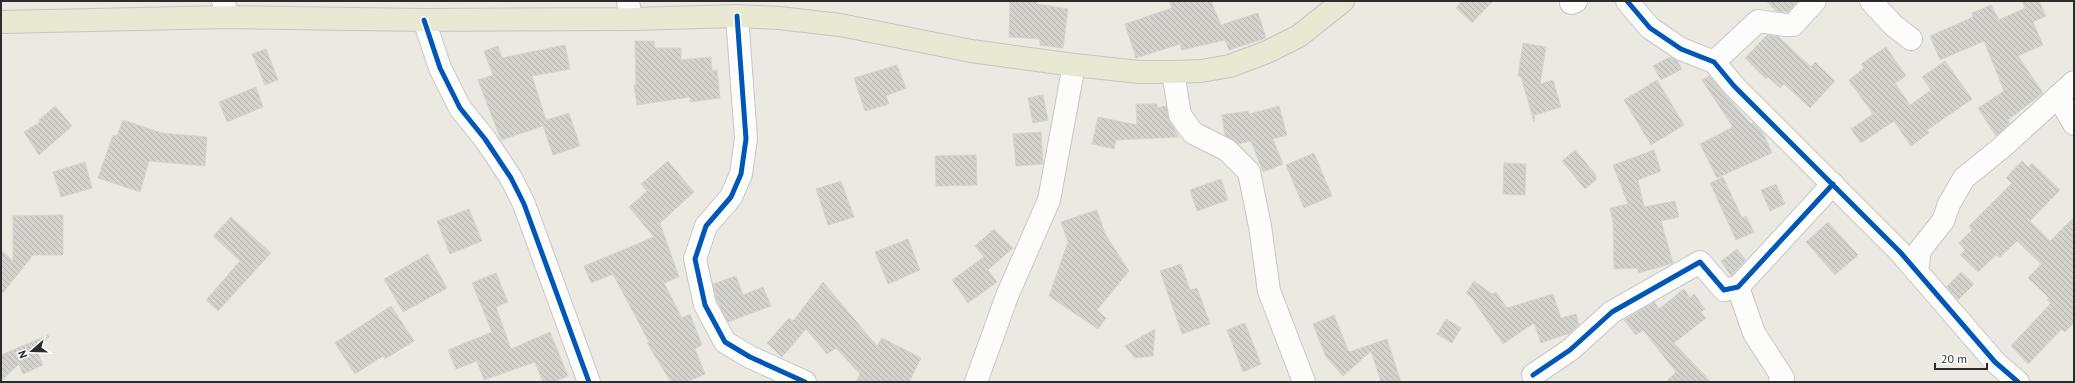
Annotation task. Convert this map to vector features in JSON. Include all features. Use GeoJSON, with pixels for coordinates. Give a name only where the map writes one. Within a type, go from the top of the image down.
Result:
{"type":"FeatureCollection","features":[{"type":"Feature","properties":{"kind":"main road"},"geometry":{"type":"LineString","coordinates":[[1,22],[226,9],[424,20],[629,10],[779,18],[840,25],[971,51],[1139,72],[1173,72],[1201,71],[1230,66],[1267,52],[1300,36],[1343,1]]}},
{"type":"Feature","properties":{"kind":"street"},"geometry":{"type":"LineString","coordinates":[[1627,1],[1650,28],[1681,49],[1714,62],[1734,86],[1901,253],[1996,362],[2018,382]]}},
{"type":"Feature","properties":{"kind":"street"},"geometry":{"type":"LineString","coordinates":[[1714,62],[1758,21],[1794,25],[1815,1]]}},
{"type":"Feature","properties":{"kind":"street"},"geometry":{"type":"LineString","coordinates":[[1871,1],[1893,25],[1910,39]]}},
{"type":"Feature","properties":{"kind":"street"},"geometry":{"type":"LineString","coordinates":[[737,16],[746,139],[741,174],[731,197],[706,226],[695,259],[705,305],[725,342],[750,357],[805,382]]}},
{"type":"Feature","properties":{"kind":"street"},"geometry":{"type":"LineString","coordinates":[[424,20],[440,68],[460,108],[485,139],[510,178],[524,204],[588,382]]}},
{"type":"Feature","properties":{"kind":"street"},"geometry":{"type":"LineString","coordinates":[[976,382],[1007,296],[1049,200],[1074,65]]}},
{"type":"Feature","properties":{"kind":"street"},"geometry":{"type":"LineString","coordinates":[[1173,72],[1180,114],[1192,133],[1227,150],[1248,172],[1260,226],[1269,291],[1304,382]]}},
{"type":"Feature","properties":{"kind":"street"},"geometry":{"type":"LineString","coordinates":[[1917,272],[1920,250],[1943,221],[1948,204],[1964,178],[2000,149],[2074,82]]}},
{"type":"Feature","properties":{"kind":"street"},"geometry":{"type":"LineString","coordinates":[[2058,96],[2074,124]]}},
{"type":"Feature","properties":{"kind":"street"},"geometry":{"type":"LineString","coordinates":[[1533,375],[1570,350],[1612,312],[1700,262],[1724,290],[1738,287],[1832,184]]}},
{"type":"Feature","properties":{"kind":"street"},"geometry":{"type":"LineString","coordinates":[[1738,287],[1754,333],[1783,378],[1780,382]]}},
{"type":"Feature","properties":{"kind":"building"},"geometry":{"type":"Polygon","coordinates":[[[1010,1],[1037,1],[1037,4],[1068,9],[1063,48],[1040,45],[1040,39],[1009,37],[1010,1]]]}},
{"type":"Feature","properties":{"kind":"building"},"geometry":{"type":"Polygon","coordinates":[[[1169,1],[1211,1],[1221,25],[1258,13],[1266,38],[1229,50],[1225,40],[1182,50],[1180,44],[1136,58],[1125,24],[1172,8],[1169,1]]]}},
{"type":"Feature","properties":{"kind":"building"},"geometry":{"type":"Polygon","coordinates":[[[1462,1],[1493,1],[1472,23],[1456,8],[1462,1]]]}},
{"type":"Feature","properties":{"kind":"building"},"geometry":{"type":"Polygon","coordinates":[[[1766,1],[1798,1],[1788,12],[1776,11],[1766,1]]]}},
{"type":"Feature","properties":{"kind":"building"},"geometry":{"type":"Polygon","coordinates":[[[2022,1],[2039,1],[2046,16],[2033,22],[2043,45],[2018,56],[2043,93],[2008,120],[2010,123],[1996,136],[1978,108],[2004,91],[1984,41],[1940,60],[1930,36],[1973,17],[1972,13],[1991,5],[1999,20],[2025,8],[2022,1]]]}},
{"type":"Feature","properties":{"kind":"building"},"geometry":{"type":"Polygon","coordinates":[[[1767,35],[1779,37],[1811,67],[1815,62],[1835,81],[1810,108],[1784,84],[1780,88],[1768,77],[1766,79],[1745,58],[1767,35]]]}},
{"type":"Feature","properties":{"kind":"building"},"geometry":{"type":"Polygon","coordinates":[[[635,41],[654,41],[655,48],[681,48],[681,60],[711,57],[712,71],[717,70],[720,98],[690,102],[690,97],[637,105],[634,85],[636,85],[635,41]]]}},
{"type":"Feature","properties":{"kind":"building"},"geometry":{"type":"Polygon","coordinates":[[[1523,43],[1546,47],[1540,84],[1553,80],[1561,107],[1535,115],[1534,122],[1521,77],[1518,76],[1523,43]]]}},
{"type":"Feature","properties":{"kind":"building"},"geometry":{"type":"Polygon","coordinates":[[[565,45],[570,69],[532,76],[546,120],[569,113],[580,146],[553,155],[543,126],[501,140],[478,80],[493,75],[484,51],[498,46],[502,58],[565,45]]]}},
{"type":"Feature","properties":{"kind":"building"},"geometry":{"type":"Polygon","coordinates":[[[1886,47],[1906,76],[1895,83],[1910,105],[1931,90],[1922,77],[1945,61],[1972,99],[1927,130],[1929,133],[1911,146],[1894,121],[1861,143],[1851,129],[1873,114],[1849,80],[1864,68],[1861,64],[1886,47]]]}},
{"type":"Feature","properties":{"kind":"building"},"geometry":{"type":"Polygon","coordinates":[[[266,49],[278,80],[265,85],[252,54],[266,49]]]}},
{"type":"Feature","properties":{"kind":"building"},"geometry":{"type":"Polygon","coordinates":[[[1670,57],[1677,61],[1682,69],[1661,80],[1653,66],[1670,57]]]}},
{"type":"Feature","properties":{"kind":"building"},"geometry":{"type":"Polygon","coordinates":[[[897,65],[906,88],[886,96],[889,104],[865,111],[854,78],[897,65]]]}},
{"type":"Feature","properties":{"kind":"building"},"geometry":{"type":"Polygon","coordinates":[[[1709,76],[1751,124],[1753,123],[1763,133],[1772,153],[1717,178],[1700,144],[1733,127],[1702,80],[1709,76]]]}},
{"type":"Feature","properties":{"kind":"building"},"geometry":{"type":"Polygon","coordinates":[[[1657,80],[1684,125],[1651,145],[1624,100],[1657,80]]]}},
{"type":"Feature","properties":{"kind":"building"},"geometry":{"type":"Polygon","coordinates":[[[256,87],[263,107],[227,122],[219,102],[256,87]]]}},
{"type":"Feature","properties":{"kind":"building"},"geometry":{"type":"Polygon","coordinates":[[[1043,95],[1048,120],[1033,123],[1028,98],[1043,95]]]}},
{"type":"Feature","properties":{"kind":"building"},"geometry":{"type":"Polygon","coordinates":[[[1136,104],[1157,104],[1157,108],[1166,106],[1170,122],[1179,137],[1116,140],[1114,149],[1092,144],[1098,117],[1137,125],[1136,104]]]}},
{"type":"Feature","properties":{"kind":"building"},"geometry":{"type":"Polygon","coordinates":[[[55,106],[72,126],[39,155],[24,132],[40,122],[39,120],[55,106]]]}},
{"type":"Feature","properties":{"kind":"building"},"geometry":{"type":"Polygon","coordinates":[[[1279,106],[1287,135],[1273,139],[1283,164],[1263,172],[1251,141],[1238,144],[1225,135],[1222,115],[1248,111],[1249,114],[1279,106]]]}},
{"type":"Feature","properties":{"kind":"building"},"geometry":{"type":"Polygon","coordinates":[[[123,120],[162,133],[207,137],[205,166],[149,161],[140,192],[98,178],[113,135],[117,136],[123,120]]]}},
{"type":"Feature","properties":{"kind":"building"},"geometry":{"type":"Polygon","coordinates":[[[1041,132],[1043,164],[1016,166],[1013,134],[1041,132]]]}},
{"type":"Feature","properties":{"kind":"building"},"geometry":{"type":"Polygon","coordinates":[[[1575,150],[1596,175],[1596,180],[1585,189],[1562,161],[1575,150]]]}},
{"type":"Feature","properties":{"kind":"building"},"geometry":{"type":"Polygon","coordinates":[[[1654,150],[1661,171],[1638,180],[1644,207],[1675,201],[1679,217],[1661,221],[1673,263],[1639,273],[1637,268],[1614,269],[1613,222],[1610,208],[1628,204],[1613,165],[1654,150]]]}},
{"type":"Feature","properties":{"kind":"building"},"geometry":{"type":"Polygon","coordinates":[[[1314,153],[1332,196],[1304,208],[1286,165],[1314,153]]]}},
{"type":"Feature","properties":{"kind":"building"},"geometry":{"type":"Polygon","coordinates":[[[976,155],[977,185],[936,186],[935,156],[976,155]]]}},
{"type":"Feature","properties":{"kind":"building"},"geometry":{"type":"Polygon","coordinates":[[[668,161],[694,192],[660,223],[679,277],[664,283],[682,318],[690,314],[702,345],[695,349],[705,374],[687,382],[671,382],[647,343],[649,342],[613,274],[591,283],[584,266],[654,237],[629,207],[647,191],[641,184],[668,161]]]}},
{"type":"Feature","properties":{"kind":"building"},"geometry":{"type":"Polygon","coordinates":[[[2022,161],[2028,167],[2032,163],[2060,190],[2030,221],[2050,241],[2074,217],[2074,323],[2065,332],[2062,329],[2028,364],[2011,346],[2051,303],[2047,300],[2049,298],[2028,278],[2041,264],[2017,241],[1999,258],[1996,255],[1978,272],[1960,255],[1965,250],[1959,243],[1972,230],[1969,226],[2012,183],[2006,178],[2022,161]]]}},
{"type":"Feature","properties":{"kind":"building"},"geometry":{"type":"Polygon","coordinates":[[[85,162],[92,188],[61,197],[53,172],[85,162]]]}},
{"type":"Feature","properties":{"kind":"building"},"geometry":{"type":"Polygon","coordinates":[[[1504,163],[1526,164],[1525,195],[1503,194],[1504,163]]]}},
{"type":"Feature","properties":{"kind":"building"},"geometry":{"type":"Polygon","coordinates":[[[1723,177],[1742,218],[1746,216],[1754,232],[1736,240],[1710,183],[1723,177]]]}},
{"type":"Feature","properties":{"kind":"building"},"geometry":{"type":"Polygon","coordinates":[[[1221,179],[1228,200],[1197,211],[1190,190],[1221,179]]]}},
{"type":"Feature","properties":{"kind":"building"},"geometry":{"type":"Polygon","coordinates":[[[841,181],[854,217],[828,225],[816,189],[841,181]]]}},
{"type":"Feature","properties":{"kind":"building"},"geometry":{"type":"Polygon","coordinates":[[[1776,184],[1785,204],[1770,211],[1761,190],[1776,184]]]}},
{"type":"Feature","properties":{"kind":"building"},"geometry":{"type":"Polygon","coordinates":[[[469,209],[482,241],[450,254],[437,221],[469,209]]]}},
{"type":"Feature","properties":{"kind":"building"},"geometry":{"type":"Polygon","coordinates":[[[1097,210],[1105,234],[1129,271],[1097,310],[1106,318],[1098,329],[1049,296],[1068,242],[1061,222],[1097,210]]]}},
{"type":"Feature","properties":{"kind":"building"},"geometry":{"type":"Polygon","coordinates":[[[63,215],[63,255],[33,255],[1,295],[1,250],[13,261],[13,216],[63,215]]]}},
{"type":"Feature","properties":{"kind":"building"},"geometry":{"type":"Polygon","coordinates":[[[231,217],[271,253],[218,311],[206,300],[240,261],[213,236],[231,217]]]}},
{"type":"Feature","properties":{"kind":"building"},"geometry":{"type":"Polygon","coordinates":[[[1828,222],[1858,255],[1835,275],[1806,242],[1828,222]]]}},
{"type":"Feature","properties":{"kind":"building"},"geometry":{"type":"Polygon","coordinates":[[[994,229],[1013,248],[988,270],[997,282],[968,303],[952,280],[984,257],[975,246],[994,229]]]}},
{"type":"Feature","properties":{"kind":"building"},"geometry":{"type":"Polygon","coordinates":[[[908,239],[920,270],[888,284],[875,252],[908,239]]]}},
{"type":"Feature","properties":{"kind":"building"},"geometry":{"type":"Polygon","coordinates":[[[1737,249],[1746,260],[1731,276],[1721,261],[1737,249]]]}},
{"type":"Feature","properties":{"kind":"building"},"geometry":{"type":"Polygon","coordinates":[[[428,254],[447,288],[403,312],[384,279],[428,254]]]}},
{"type":"Feature","properties":{"kind":"building"},"geometry":{"type":"Polygon","coordinates":[[[1181,264],[1190,290],[1197,288],[1210,324],[1182,334],[1160,271],[1181,264]]]}},
{"type":"Feature","properties":{"kind":"building"},"geometry":{"type":"Polygon","coordinates":[[[1961,272],[1974,284],[1958,300],[1946,287],[1961,272]]]}},
{"type":"Feature","properties":{"kind":"building"},"geometry":{"type":"Polygon","coordinates":[[[496,273],[508,302],[496,307],[511,349],[550,332],[568,376],[554,382],[543,382],[535,362],[484,380],[477,361],[456,369],[448,350],[492,332],[472,283],[496,273]]]}},
{"type":"Feature","properties":{"kind":"building"},"geometry":{"type":"Polygon","coordinates":[[[736,276],[743,295],[763,287],[771,306],[728,322],[717,301],[713,284],[736,276]]]}},
{"type":"Feature","properties":{"kind":"building"},"geometry":{"type":"Polygon","coordinates":[[[1474,281],[1492,294],[1496,292],[1507,308],[1553,294],[1561,318],[1576,314],[1579,325],[1570,333],[1541,343],[1534,323],[1503,344],[1472,298],[1466,293],[1474,281]]]}},
{"type":"Feature","properties":{"kind":"building"},"geometry":{"type":"Polygon","coordinates":[[[823,282],[877,346],[882,338],[921,358],[909,382],[856,382],[860,374],[836,348],[827,354],[806,329],[782,357],[767,343],[789,318],[793,321],[823,282]]]}},
{"type":"Feature","properties":{"kind":"building"},"geometry":{"type":"Polygon","coordinates":[[[1684,289],[1690,298],[1694,294],[1705,309],[1701,312],[1706,318],[1674,343],[1711,382],[1666,382],[1676,372],[1643,330],[1636,335],[1624,320],[1654,302],[1659,309],[1684,289]]]}},
{"type":"Feature","properties":{"kind":"building"},"geometry":{"type":"Polygon","coordinates":[[[391,306],[414,341],[385,359],[383,356],[355,374],[335,343],[391,306]]]}},
{"type":"Feature","properties":{"kind":"building"},"geometry":{"type":"Polygon","coordinates":[[[1334,315],[1349,352],[1387,339],[1401,382],[1381,382],[1371,351],[1343,376],[1326,357],[1313,324],[1334,315]]]}},
{"type":"Feature","properties":{"kind":"building"},"geometry":{"type":"Polygon","coordinates":[[[1446,319],[1461,328],[1452,343],[1437,334],[1446,319]]]}},
{"type":"Feature","properties":{"kind":"building"},"geometry":{"type":"Polygon","coordinates":[[[1245,323],[1261,364],[1243,372],[1227,330],[1245,323]]]}},
{"type":"Feature","properties":{"kind":"building"},"geometry":{"type":"Polygon","coordinates":[[[1155,329],[1153,356],[1135,358],[1125,346],[1155,329]]]}},
{"type":"Feature","properties":{"kind":"building"},"geometry":{"type":"Polygon","coordinates":[[[48,335],[49,337],[36,349],[43,365],[23,374],[19,364],[1,381],[1,355],[48,335]]]}},
{"type":"Feature","properties":{"kind":"cycle path"},"geometry":{"type":"LineString","coordinates":[[1627,1],[1650,28],[1681,49],[1714,62],[1734,86],[1901,253],[1995,362],[2018,382]]}},
{"type":"Feature","properties":{"kind":"cycle path"},"geometry":{"type":"LineString","coordinates":[[737,16],[746,139],[741,174],[731,197],[706,226],[695,259],[705,305],[725,342],[750,357],[805,382]]}},
{"type":"Feature","properties":{"kind":"cycle path"},"geometry":{"type":"LineString","coordinates":[[424,20],[440,68],[460,108],[485,139],[511,178],[524,204],[589,382]]}},
{"type":"Feature","properties":{"kind":"cycle path"},"geometry":{"type":"LineString","coordinates":[[1533,375],[1570,350],[1612,312],[1700,262],[1724,290],[1738,287],[1833,184]]}}]}
